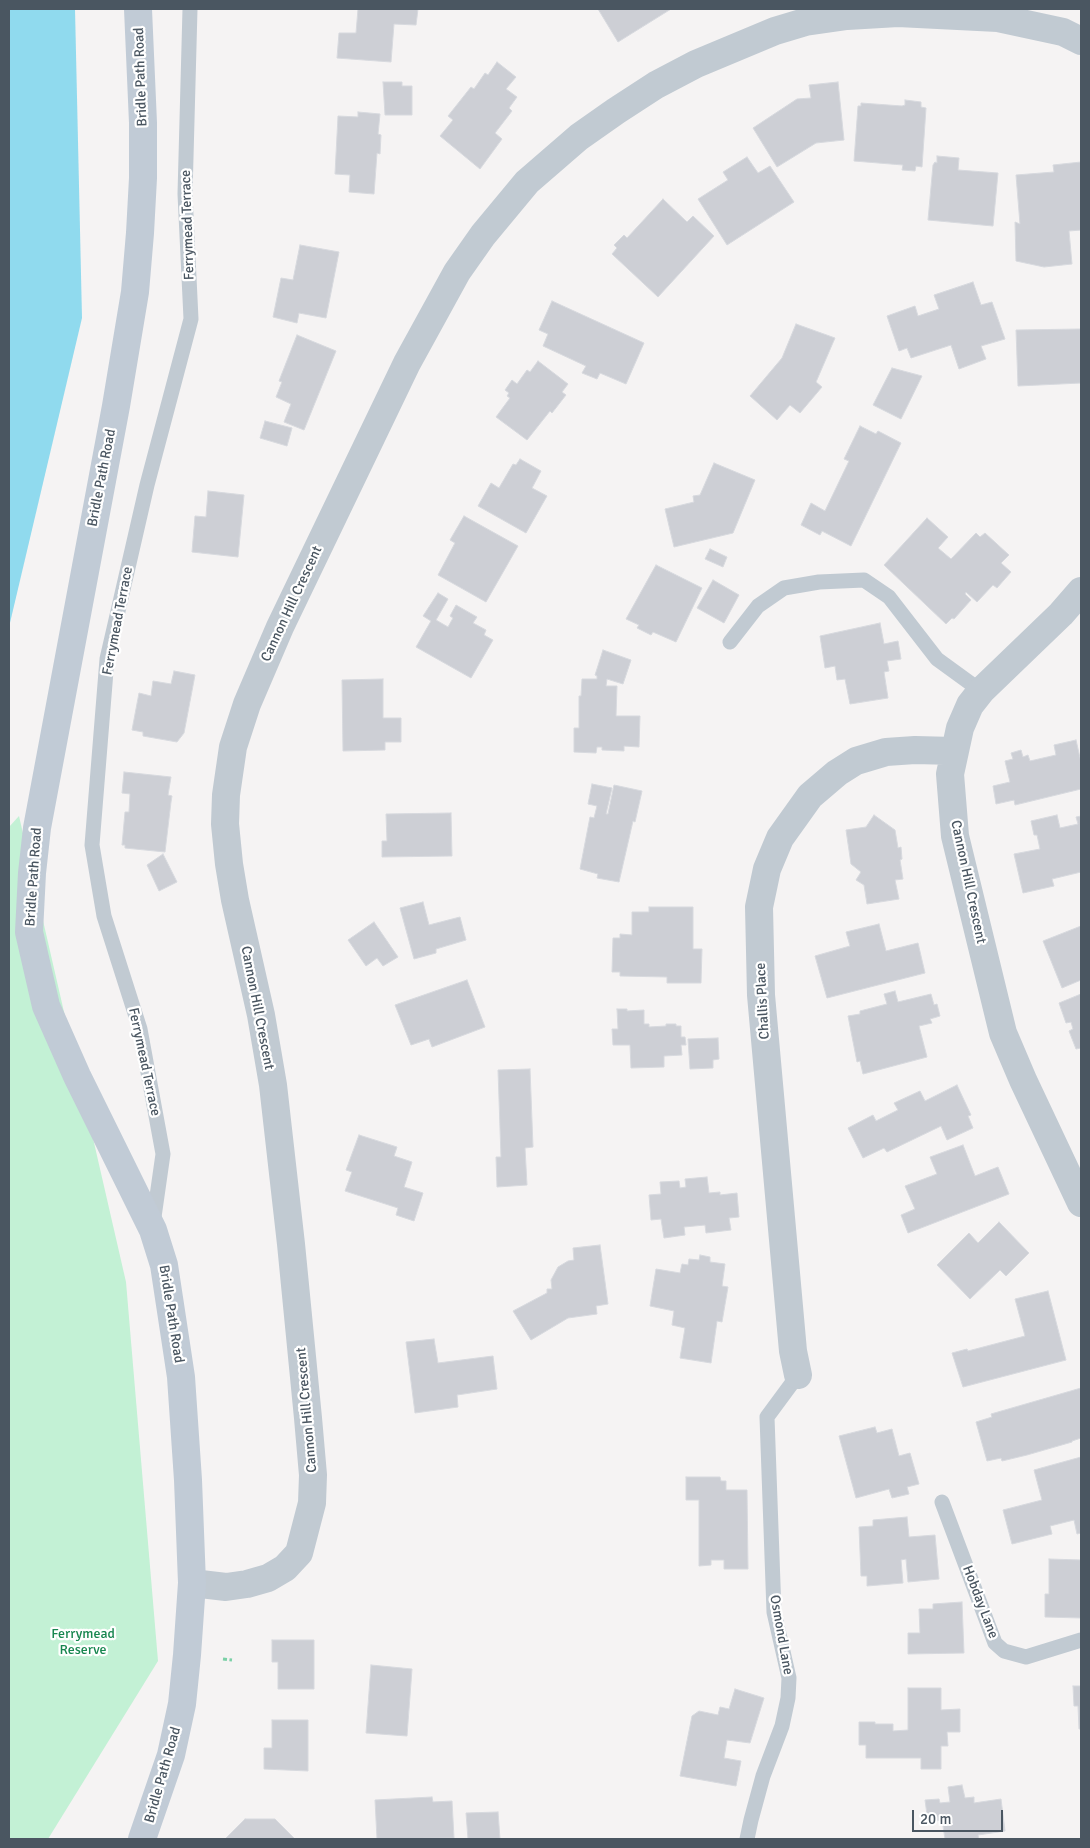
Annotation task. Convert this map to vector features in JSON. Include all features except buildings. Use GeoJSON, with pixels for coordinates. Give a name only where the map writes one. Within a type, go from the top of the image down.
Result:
{"type":"FeatureCollection","features":[{"type":"Feature","properties":{"kind":"street","name":"Bridle Path Road"},"geometry":{"type":"LineString","coordinates":[[138,9],[143,123],[143,178],[135,292],[116,406],[37,828],[32,873],[29,932],[46,1006],[77,1076],[152,1230],[164,1265],[180,1377],[188,1480],[192,1583],[187,1655],[180,1713],[171,1755],[142,1839]]}},
{"type":"Feature","properties":{"kind":"street","name":"Cannon Hill Crescent"},"geometry":{"type":"LineString","coordinates":[[192,1583],[226,1587],[247,1584],[268,1578],[285,1568],[299,1553],[312,1503],[308,1418],[273,1085],[235,900],[228,856],[225,824],[226,795],[233,747],[247,704],[280,627],[407,363],[457,272],[483,235],[527,182],[579,137],[664,81],[734,47],[775,31],[805,22],[847,16],[898,13],[998,18],[1064,32],[1081,41]]}},
{"type":"Feature","properties":{"kind":"street","name":"Cannon Hill Crescent"},"geometry":{"type":"LineString","coordinates":[[1081,591],[1060,614],[981,690],[960,728],[950,774],[956,836],[1003,1033],[1081,1203]]}},
{"type":"Feature","properties":{"kind":"street","name":"Challis Place"},"geometry":{"type":"LineString","coordinates":[[798,1375],[792,1351],[762,1004],[759,908],[768,870],[780,838],[810,796],[837,773],[856,762],[886,752],[915,750],[954,751]]}},
{"type":"Feature","properties":{"kind":"lane","name":"Ferrymead Terrace"},"geometry":{"type":"LineString","coordinates":[[152,1230],[163,1154],[140,1029],[104,916],[92,845],[107,659],[147,485],[191,319],[185,194],[190,9]]}},
{"type":"Feature","properties":{"kind":"lane"},"geometry":{"type":"LineString","coordinates":[[730,642],[758,606],[784,588],[819,582],[864,580],[890,597],[937,659],[981,690]]}},
{"type":"Feature","properties":{"kind":"lane","name":"Osmond Lane"},"geometry":{"type":"LineString","coordinates":[[748,1839],[750,1820],[763,1776],[782,1726],[788,1698],[789,1678],[774,1612],[767,1417],[798,1375]]}},
{"type":"Feature","properties":{"kind":"lane","name":"Hobday Lane"},"geometry":{"type":"LineString","coordinates":[[942,1502],[995,1643],[1004,1651],[1026,1657],[1081,1640]]}},
{"type":"Feature","properties":{"kind":"path"},"geometry":{"type":"LineString","coordinates":[[223,1659],[232,1660]]}},
{"type":"Feature","properties":{"kind":"green space","name":"Ferrymead Reserve"},"geometry":{"type":"Polygon","coordinates":[[[19,816],[126,1282],[158,1661],[48,1839],[9,1839],[9,827],[19,816]]]}},
{"type":"Feature","properties":{"kind":"water"},"geometry":{"type":"Polygon","coordinates":[[[9,9],[75,9],[82,318],[9,627],[9,9]]]}}]}
